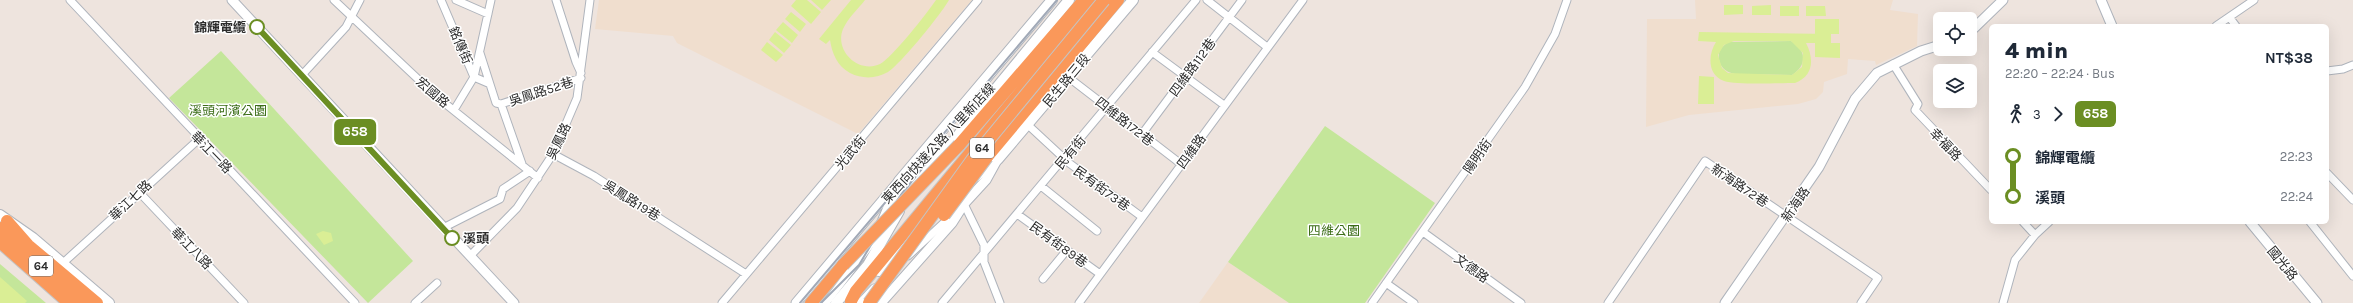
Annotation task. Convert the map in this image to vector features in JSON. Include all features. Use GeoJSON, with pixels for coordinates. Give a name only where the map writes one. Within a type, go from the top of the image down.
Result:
{"type":"FeatureCollection","features":[{"type":"Feature","properties":{"kind":"highway","name":"東西向快速公路 八里新店線"},"geometry":{"type":"LineString","coordinates":[[811,303],[866,239],[959,145],[1084,0]]}},
{"type":"Feature","properties":{"kind":"highway"},"geometry":{"type":"LineString","coordinates":[[858,277],[870,268],[1091,0]]}},
{"type":"Feature","properties":{"kind":"highway"},"geometry":{"type":"LineString","coordinates":[[853,302],[856,291],[966,152],[1098,0]]}},
{"type":"Feature","properties":{"kind":"highway","name":"64"},"geometry":{"type":"LineString","coordinates":[[870,303],[972,160],[1104,0]]}},
{"type":"Feature","properties":{"kind":"highway"},"geometry":{"type":"LineString","coordinates":[[870,303],[895,278],[986,157],[1118,0]]}},
{"type":"Feature","properties":{"kind":"highway"},"geometry":{"type":"LineString","coordinates":[[2,221],[96,303]]}},
{"type":"Feature","properties":{"kind":"highway","name":"64"},"geometry":{"type":"LineString","coordinates":[[2,221],[82,303]]}},
{"type":"Feature","properties":{"kind":"highway","name":"64"},"geometry":{"type":"LineString","coordinates":[[0,243],[68,303]]}},
{"type":"Feature","properties":{"kind":"main road"},"geometry":{"type":"LineString","coordinates":[[899,181],[1052,0]]}},
{"type":"Feature","properties":{"kind":"main road"},"geometry":{"type":"LineString","coordinates":[[836,303],[858,277],[874,248],[890,210],[913,180],[965,126],[1069,0]]}},
{"type":"Feature","properties":{"kind":"main road","name":"民生路三段"},"geometry":{"type":"LineString","coordinates":[[853,302],[941,207],[998,159],[1133,0]]}},
{"type":"Feature","properties":{"kind":"main road"},"geometry":{"type":"LineString","coordinates":[[1030,48],[1040,14]]}},
{"type":"Feature","properties":{"kind":"main road"},"geometry":{"type":"LineString","coordinates":[[2,221],[33,238],[109,303]]}},
{"type":"Feature","properties":{"kind":"main road"},"geometry":{"type":"LineString","coordinates":[[0,234],[82,303]]}},
{"type":"Feature","properties":{"kind":"street","name":"華江一路"},"geometry":{"type":"LineString","coordinates":[[70,0],[199,139],[355,303]]}},
{"type":"Feature","properties":{"kind":"street"},"geometry":{"type":"LineString","coordinates":[[232,0],[514,303]]}},
{"type":"Feature","properties":{"kind":"street","name":"宏國路"},"geometry":{"type":"LineString","coordinates":[[334,0],[437,97],[538,178]]}},
{"type":"Feature","properties":{"kind":"street"},"geometry":{"type":"LineString","coordinates":[[302,75],[346,26],[360,0]]}},
{"type":"Feature","properties":{"kind":"street","name":"銘傳街"},"geometry":{"type":"LineString","coordinates":[[441,0],[474,78],[488,83]]}},
{"type":"Feature","properties":{"kind":"street"},"geometry":{"type":"LineString","coordinates":[[456,0],[488,14]]}},
{"type":"Feature","properties":{"kind":"street"},"geometry":{"type":"LineString","coordinates":[[454,110],[474,78],[491,0]]}},
{"type":"Feature","properties":{"kind":"street"},"geometry":{"type":"LineString","coordinates":[[556,0],[581,76]]}},
{"type":"Feature","properties":{"kind":"street","name":"吳鳳路"},"geometry":{"type":"LineString","coordinates":[[470,256],[517,208],[553,154],[577,98],[590,0]]}},
{"type":"Feature","properties":{"kind":"street","name":"光武街"},"geometry":{"type":"LineString","coordinates":[[722,303],[978,0]]}},
{"type":"Feature","properties":{"kind":"street","name":"民有街"},"geometry":{"type":"LineString","coordinates":[[942,303],[1196,0]]}},
{"type":"Feature","properties":{"kind":"street"},"geometry":{"type":"LineString","coordinates":[[1207,0],[1267,47]]}},
{"type":"Feature","properties":{"kind":"street","name":"四維路112巷"},"geometry":{"type":"LineString","coordinates":[[1142,134],[1242,0]]}},
{"type":"Feature","properties":{"kind":"street","name":"四維路"},"geometry":{"type":"LineString","coordinates":[[1079,303],[1303,0]]}},
{"type":"Feature","properties":{"kind":"street","name":"陽明街"},"geometry":{"type":"LineString","coordinates":[[1372,303],[1525,87],[1555,34],[1567,0]]}},
{"type":"Feature","properties":{"kind":"street"},"geometry":{"type":"LineString","coordinates":[[1977,25],[2003,0]]}},
{"type":"Feature","properties":{"kind":"street"},"geometry":{"type":"LineString","coordinates":[[2101,0],[2111,24]]}},
{"type":"Feature","properties":{"kind":"street"},"geometry":{"type":"LineString","coordinates":[[2220,24],[2254,0]]}},
{"type":"Feature","properties":{"kind":"street"},"geometry":{"type":"LineString","coordinates":[[2230,18],[2234,24]]}},
{"type":"Feature","properties":{"kind":"street","name":"新海路"},"geometry":{"type":"LineString","coordinates":[[1725,303],[1787,217],[1819,167],[1855,99],[1877,73],[1921,51],[1933,47]]}},
{"type":"Feature","properties":{"kind":"street"},"geometry":{"type":"LineString","coordinates":[[1152,52],[1224,105]]}},
{"type":"Feature","properties":{"kind":"street","name":"銘傳街"},"geometry":{"type":"LineString","coordinates":[[480,53],[488,83],[496,103],[501,104],[522,164]]}},
{"type":"Feature","properties":{"kind":"street","name":"幸福路"},"geometry":{"type":"LineString","coordinates":[[1893,64],[1918,104],[1914,110],[1989,188]]}},
{"type":"Feature","properties":{"kind":"street"},"geometry":{"type":"LineString","coordinates":[[2329,71],[2343,69],[2353,65]]}},
{"type":"Feature","properties":{"kind":"street","name":"吳鳳路52巷"},"geometry":{"type":"LineString","coordinates":[[501,104],[581,76]]}},
{"type":"Feature","properties":{"kind":"street","name":"四維路172巷"},"geometry":{"type":"LineString","coordinates":[[1068,77],[1181,164]]}},
{"type":"Feature","properties":{"kind":"street","name":"民有街73巷"},"geometry":{"type":"LineString","coordinates":[[1028,125],[1064,158],[1142,217]]}},
{"type":"Feature","properties":{"kind":"street","name":"華江七路"},"geometry":{"type":"LineString","coordinates":[[63,263],[139,192],[199,139]]}},
{"type":"Feature","properties":{"kind":"street","name":"吳鳳路19巷"},"geometry":{"type":"LineString","coordinates":[[553,154],[594,176],[708,248],[746,274]]}},
{"type":"Feature","properties":{"kind":"street","name":"民生路三段"},"geometry":{"type":"LineString","coordinates":[[882,303],[952,224],[964,204],[986,180],[998,159]]}},
{"type":"Feature","properties":{"kind":"street","name":"新海路72巷"},"geometry":{"type":"LineString","coordinates":[[1608,303],[1705,161],[1878,278],[1861,303]]}},
{"type":"Feature","properties":{"kind":"street"},"geometry":{"type":"LineString","coordinates":[[443,228],[500,199],[503,189],[530,171]]}},
{"type":"Feature","properties":{"kind":"street"},"geometry":{"type":"LineString","coordinates":[[2329,175],[2353,200]]}},
{"type":"Feature","properties":{"kind":"street"},"geometry":{"type":"LineString","coordinates":[[796,303],[899,181]]}},
{"type":"Feature","properties":{"kind":"street"},"geometry":{"type":"LineString","coordinates":[[826,303],[875,239],[884,212],[899,181]]}},
{"type":"Feature","properties":{"kind":"street"},"geometry":{"type":"LineString","coordinates":[[1041,186],[1097,231]]}},
{"type":"Feature","properties":{"kind":"street","name":"華江八路"},"geometry":{"type":"LineString","coordinates":[[139,192],[244,303]]}},
{"type":"Feature","properties":{"kind":"street"},"geometry":{"type":"LineString","coordinates":[[853,302],[964,204],[984,245],[984,262],[1000,303]]}},
{"type":"Feature","properties":{"kind":"street","name":"民有街89巷"},"geometry":{"type":"LineString","coordinates":[[1017,214],[1100,274]]}},
{"type":"Feature","properties":{"kind":"street"},"geometry":{"type":"LineString","coordinates":[[2025,224],[2035,235]]}},
{"type":"Feature","properties":{"kind":"street"},"geometry":{"type":"LineString","coordinates":[[2003,303],[2016,260],[2035,235],[2047,224]]}},
{"type":"Feature","properties":{"kind":"street","name":"國光路"},"geometry":{"type":"LineString","coordinates":[[2252,224],[2317,303]]}},
{"type":"Feature","properties":{"kind":"street"},"geometry":{"type":"LineString","coordinates":[[2312,224],[2353,276]]}},
{"type":"Feature","properties":{"kind":"street","name":"文德路"},"geometry":{"type":"LineString","coordinates":[[1423,232],[1521,303]]}},
{"type":"Feature","properties":{"kind":"street"},"geometry":{"type":"LineString","coordinates":[[805,303],[844,257],[848,241]]}},
{"type":"Feature","properties":{"kind":"street"},"geometry":{"type":"LineString","coordinates":[[1043,279],[1067,250]]}},
{"type":"Feature","properties":{"kind":"street"},"geometry":{"type":"LineString","coordinates":[[415,303],[437,283]]}},
{"type":"Feature","properties":{"kind":"street"},"geometry":{"type":"LineString","coordinates":[[1386,283],[1414,303]]}},
{"type":"Feature","properties":{"kind":"shaded area"},"geometry":{"type":"Polygon","coordinates":[[[599,0],[972,0],[858,134],[677,43],[673,36],[595,29],[599,0]]]}},
{"type":"Feature","properties":{"kind":"shaded area"},"geometry":{"type":"Polygon","coordinates":[[[1695,0],[1893,0],[1890,10],[1918,14],[1917,46],[1876,65],[1875,61],[1848,59],[1847,74],[1824,82],[1823,92],[1816,99],[1798,104],[1689,115],[1646,127],[1647,19],[1696,19],[1695,0]]]}},
{"type":"Feature","properties":{"kind":"shaded area"},"geometry":{"type":"Polygon","coordinates":[[[1228,262],[1289,303],[1199,303],[1228,262]]]}},
{"type":"Feature","properties":{"kind":"green space"},"geometry":{"type":"Polygon","coordinates":[[[796,0],[807,0],[821,12],[811,24],[791,6],[796,0]]]}},
{"type":"Feature","properties":{"kind":"green space"},"geometry":{"type":"Polygon","coordinates":[[[811,0],[831,0],[822,10],[811,0]]]}},
{"type":"Feature","properties":{"kind":"green space"},"geometry":{"type":"Polygon","coordinates":[[[851,0],[865,0],[845,25],[841,37],[842,45],[850,58],[857,63],[864,66],[872,66],[880,64],[901,45],[936,0],[949,0],[938,16],[902,60],[888,72],[879,76],[864,77],[855,75],[845,70],[836,59],[830,40],[826,44],[819,39],[851,0]]]}},
{"type":"Feature","properties":{"kind":"green space"},"geometry":{"type":"Polygon","coordinates":[[[1724,5],[1743,5],[1743,14],[1724,15],[1724,5]]]}},
{"type":"Feature","properties":{"kind":"green space"},"geometry":{"type":"Polygon","coordinates":[[[1771,5],[1771,15],[1752,15],[1752,6],[1771,5]]]}},
{"type":"Feature","properties":{"kind":"green space"},"geometry":{"type":"Polygon","coordinates":[[[1780,6],[1799,6],[1799,16],[1780,16],[1780,6]]]}},
{"type":"Feature","properties":{"kind":"green space"},"geometry":{"type":"Polygon","coordinates":[[[1806,6],[1825,6],[1826,16],[1806,16],[1806,6]]]}},
{"type":"Feature","properties":{"kind":"green space"},"geometry":{"type":"Polygon","coordinates":[[[791,12],[806,24],[800,32],[785,19],[791,12]]]}},
{"type":"Feature","properties":{"kind":"green space"},"geometry":{"type":"Polygon","coordinates":[[[1815,19],[1839,19],[1839,34],[1815,34],[1815,19]]]}},
{"type":"Feature","properties":{"kind":"green space"},"geometry":{"type":"Polygon","coordinates":[[[783,22],[798,35],[792,43],[776,30],[783,22]]]}},
{"type":"Feature","properties":{"kind":"green space"},"geometry":{"type":"Polygon","coordinates":[[[775,32],[791,45],[784,53],[769,40],[775,32]]]}},
{"type":"Feature","properties":{"kind":"green space"},"geometry":{"type":"Polygon","coordinates":[[[1699,32],[1831,34],[1831,43],[1840,43],[1840,58],[1815,57],[1815,43],[1806,43],[1809,49],[1811,66],[1806,76],[1801,80],[1795,83],[1730,82],[1718,78],[1712,69],[1711,52],[1716,42],[1698,41],[1699,32]],[[1734,41],[1724,45],[1718,55],[1722,68],[1728,73],[1792,75],[1802,67],[1803,53],[1791,41],[1734,41]]]}},
{"type":"Feature","properties":{"kind":"green space"},"geometry":{"type":"Polygon","coordinates":[[[1791,41],[1800,49],[1803,58],[1800,67],[1792,75],[1735,74],[1723,69],[1721,66],[1719,58],[1720,49],[1728,42],[1791,41]]]}},
{"type":"Feature","properties":{"kind":"green space"},"geometry":{"type":"Polygon","coordinates":[[[767,42],[783,55],[776,62],[761,50],[767,42]]]}},
{"type":"Feature","properties":{"kind":"green space","name":"溪頭河濱公園"},"geometry":{"type":"Polygon","coordinates":[[[221,51],[413,261],[368,303],[169,98],[221,51]]]}},
{"type":"Feature","properties":{"kind":"green space"},"geometry":{"type":"Polygon","coordinates":[[[1699,76],[1714,77],[1714,104],[1698,104],[1699,76]]]}},
{"type":"Feature","properties":{"kind":"green space","name":"四維公園"},"geometry":{"type":"Polygon","coordinates":[[[1325,126],[1435,203],[1365,303],[1289,303],[1228,262],[1325,126]]]}},
{"type":"Feature","properties":{"kind":"green space"},"geometry":{"type":"Polygon","coordinates":[[[323,231],[331,233],[333,241],[324,245],[316,234],[323,231]]]}},
{"type":"Feature","properties":{"kind":"green space"},"geometry":{"type":"Polygon","coordinates":[[[0,264],[46,303],[0,303],[0,264]]]}},
{"type":"Feature","properties":{"kind":"green space"},"geometry":{"type":"Polygon","coordinates":[[[0,277],[27,301],[25,303],[0,303],[0,277]]]}},
{"type":"Feature","properties":{"kind":"railway"},"geometry":{"type":"LineString","coordinates":[[800,303],[1057,0]]}},
{"type":"Feature","properties":{"kind":"railway"},"geometry":{"type":"LineString","coordinates":[[821,303],[859,265],[900,196],[941,145]]}},
{"type":"Feature","properties":{"kind":"bus line","name":"658"},"geometry":{"type":"LineString","coordinates":[[257,27],[452,238]]}},
{"type":"Feature","properties":{"kind":"place","name":"錦輝電纜"},"geometry":{"type":"Point","coordinates":[257,27]}},
{"type":"Feature","properties":{"kind":"place","name":"溪頭"},"geometry":{"type":"Point","coordinates":[452,238]}}]}
